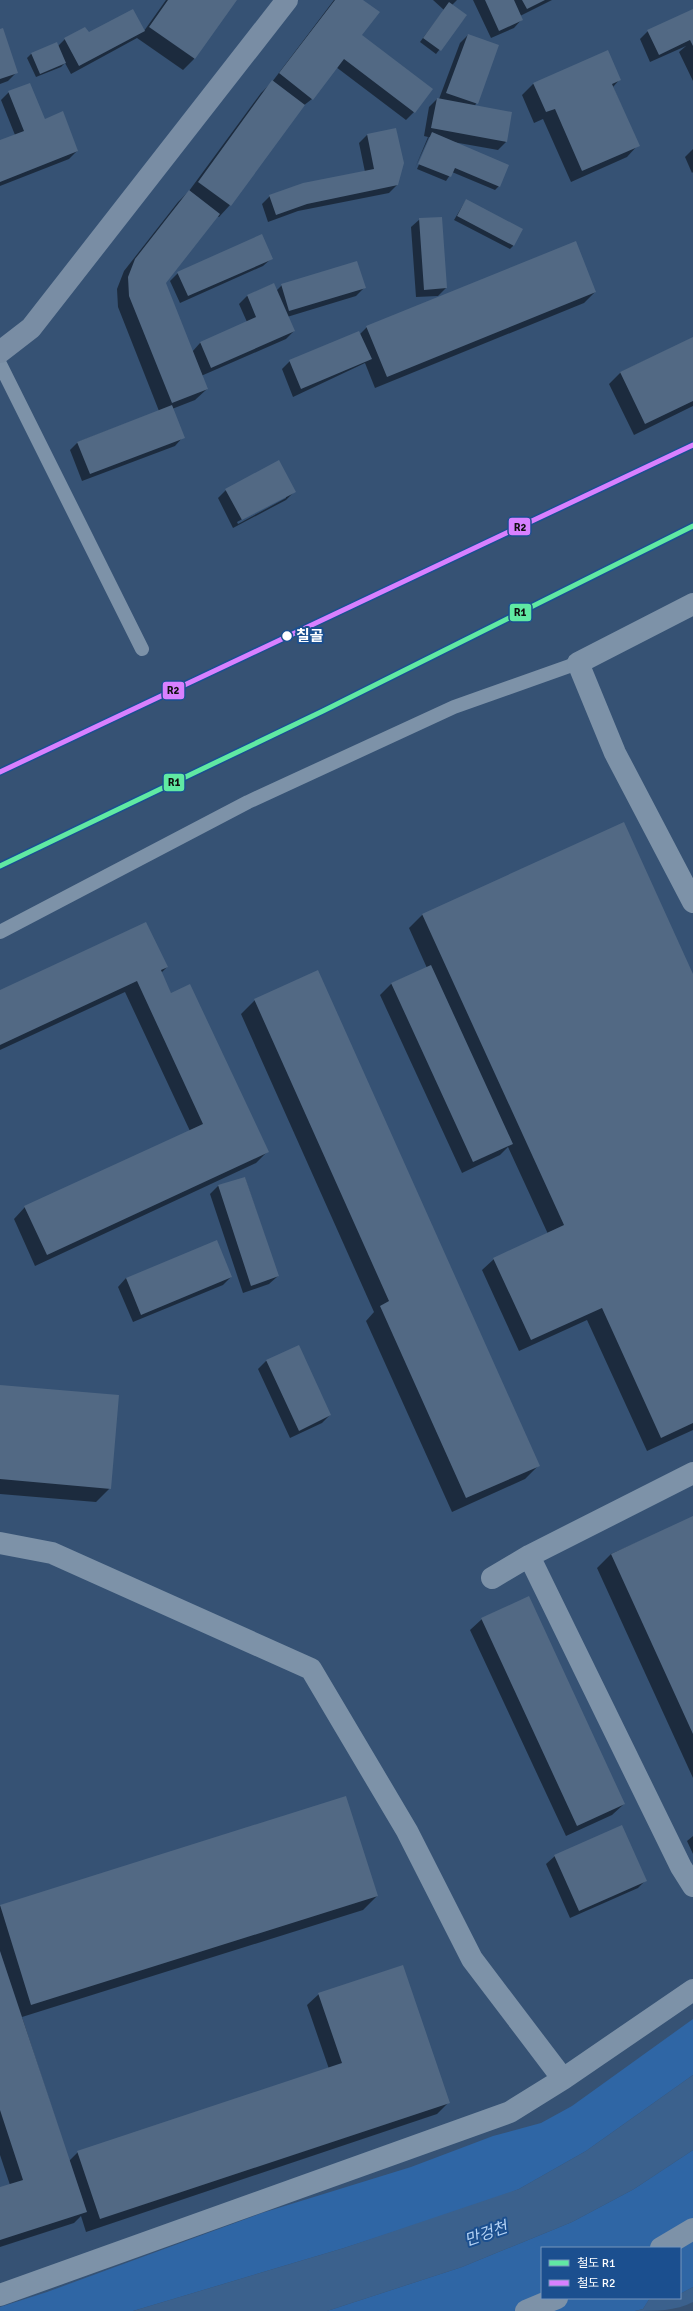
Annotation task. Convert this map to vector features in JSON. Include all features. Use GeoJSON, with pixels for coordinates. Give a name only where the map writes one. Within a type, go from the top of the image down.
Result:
{"type":"FeatureCollection","features":[{"type":"Feature","properties":{"kind":"street"},"geometry":{"type":"LineString","coordinates":[[0,352],[31,328],[287,0]]}},
{"type":"Feature","properties":{"kind":"street"},"geometry":{"type":"LineString","coordinates":[[693,604],[578,664],[615,754],[693,902]]}},
{"type":"Feature","properties":{"kind":"street"},"geometry":{"type":"LineString","coordinates":[[492,1578],[529,1556],[693,1472]]}},
{"type":"Feature","properties":{"kind":"street"},"geometry":{"type":"LineString","coordinates":[[0,1543],[52,1553],[311,1669],[407,1831],[472,1960],[563,2079]]}},
{"type":"Feature","properties":{"kind":"street"},"geometry":{"type":"LineString","coordinates":[[529,1556],[681,1867],[693,1886]]}},
{"type":"Feature","properties":{"kind":"street"},"geometry":{"type":"LineString","coordinates":[[0,2295],[510,2112],[563,2079],[693,1990]]}},
{"type":"Feature","properties":{"kind":"street"},"geometry":{"type":"LineString","coordinates":[[663,2247],[693,2229]]}},
{"type":"Feature","properties":{"kind":"street"},"geometry":{"type":"LineString","coordinates":[[526,2311],[555,2299]]}},
{"type":"Feature","properties":{"kind":"lane"},"geometry":{"type":"LineString","coordinates":[[0,364],[142,649]]}},
{"type":"Feature","properties":{"kind":"lane"},"geometry":{"type":"LineString","coordinates":[[0,932],[248,802],[454,707],[578,664]]}},
{"type":"Feature","properties":{"kind":"shaded area"},"geometry":{"type":"Polygon","coordinates":[[[693,2019],[693,2075],[586,2151],[519,2189],[492,2200],[344,2248],[133,2311],[0,2311],[0,2307],[47,2292],[262,2213],[411,2167],[493,2136],[541,2123],[572,2106],[693,2019]]]}},
{"type":"Feature","properties":{"kind":"shaded area"},"geometry":{"type":"Polygon","coordinates":[[[693,2150],[693,2223],[656,2247],[541,2247],[541,2299],[518,2311],[327,2311],[462,2267],[572,2222],[634,2189],[693,2150]]]}},
{"type":"Feature","properties":{"kind":"shaded area"},"geometry":{"type":"Polygon","coordinates":[[[693,2234],[693,2287],[681,2293],[681,2247],[693,2234]]]}},
{"type":"Feature","properties":{"kind":"shaded area"},"geometry":{"type":"Polygon","coordinates":[[[567,2299],[649,2299],[643,2309],[635,2311],[538,2311],[567,2299]]]}},
{"type":"Feature","properties":{"kind":"water","name":"만겅천"},"geometry":{"type":"Polygon","coordinates":[[[693,2075],[693,2150],[634,2189],[572,2222],[462,2267],[327,2311],[133,2311],[344,2248],[519,2189],[586,2151],[693,2075]]]}},
{"type":"Feature","properties":{"kind":"water"},"geometry":{"type":"Polygon","coordinates":[[[693,2287],[693,2302],[680,2307],[665,2310],[635,2311],[643,2309],[649,2299],[681,2299],[681,2293],[693,2287]]]}},
{"type":"Feature","properties":{"kind":"building"},"geometry":{"type":"Polygon","coordinates":[[[168,0],[237,0],[195,59],[149,27],[168,0]]]}},
{"type":"Feature","properties":{"kind":"building"},"geometry":{"type":"Polygon","coordinates":[[[335,0],[363,0],[380,12],[362,35],[433,89],[415,113],[344,59],[313,100],[279,73],[335,0]]]}},
{"type":"Feature","properties":{"kind":"building"},"geometry":{"type":"Polygon","coordinates":[[[485,0],[514,0],[523,20],[499,31],[485,0]]]}},
{"type":"Feature","properties":{"kind":"building"},"geometry":{"type":"Polygon","coordinates":[[[522,0],[545,0],[527,9],[522,0]]]}},
{"type":"Feature","properties":{"kind":"building"},"geometry":{"type":"Polygon","coordinates":[[[449,2],[467,15],[441,51],[423,38],[449,2]]]}},
{"type":"Feature","properties":{"kind":"building"},"geometry":{"type":"Polygon","coordinates":[[[133,9],[145,31],[79,66],[64,38],[85,27],[89,32],[133,9]]]}},
{"type":"Feature","properties":{"kind":"building"},"geometry":{"type":"Polygon","coordinates":[[[693,9],[693,46],[690,40],[659,55],[647,30],[693,9]]]}},
{"type":"Feature","properties":{"kind":"building"},"geometry":{"type":"Polygon","coordinates":[[[3,28],[18,73],[0,79],[0,29],[3,28]]]}},
{"type":"Feature","properties":{"kind":"building"},"geometry":{"type":"Polygon","coordinates":[[[468,34],[499,45],[478,104],[446,93],[468,34]]]}},
{"type":"Feature","properties":{"kind":"building"},"geometry":{"type":"Polygon","coordinates":[[[57,42],[66,63],[40,74],[31,53],[57,42]]]}},
{"type":"Feature","properties":{"kind":"building"},"geometry":{"type":"Polygon","coordinates":[[[608,50],[621,80],[612,84],[640,146],[582,171],[555,109],[546,112],[533,83],[608,50]]]}},
{"type":"Feature","properties":{"kind":"building"},"geometry":{"type":"Polygon","coordinates":[[[272,80],[305,105],[231,206],[198,182],[272,80]]]}},
{"type":"Feature","properties":{"kind":"building"},"geometry":{"type":"Polygon","coordinates":[[[30,83],[45,119],[63,111],[78,151],[0,182],[0,140],[24,131],[8,91],[30,83]]]}},
{"type":"Feature","properties":{"kind":"building"},"geometry":{"type":"Polygon","coordinates":[[[437,98],[512,112],[507,142],[431,128],[437,98]]]}},
{"type":"Feature","properties":{"kind":"building"},"geometry":{"type":"Polygon","coordinates":[[[396,128],[404,163],[398,185],[307,204],[276,215],[269,195],[303,183],[374,169],[367,134],[396,128]]]}},
{"type":"Feature","properties":{"kind":"building"},"geometry":{"type":"Polygon","coordinates":[[[432,132],[509,165],[500,187],[455,168],[451,177],[418,164],[432,132]]]}},
{"type":"Feature","properties":{"kind":"building"},"geometry":{"type":"Polygon","coordinates":[[[189,190],[220,214],[166,283],[208,389],[172,403],[129,296],[128,277],[135,259],[189,190]]]}},
{"type":"Feature","properties":{"kind":"building"},"geometry":{"type":"Polygon","coordinates":[[[466,199],[523,229],[514,246],[457,216],[466,199]]]}},
{"type":"Feature","properties":{"kind":"building"},"geometry":{"type":"Polygon","coordinates":[[[442,217],[447,288],[424,290],[419,218],[442,217]]]}},
{"type":"Feature","properties":{"kind":"building"},"geometry":{"type":"Polygon","coordinates":[[[262,234],[273,259],[188,296],[177,272],[262,234]]]}},
{"type":"Feature","properties":{"kind":"building"},"geometry":{"type":"Polygon","coordinates":[[[576,241],[596,292],[387,377],[366,326],[576,241]]]}},
{"type":"Feature","properties":{"kind":"building"},"geometry":{"type":"Polygon","coordinates":[[[357,261],[366,288],[289,311],[281,284],[357,261]]]}},
{"type":"Feature","properties":{"kind":"building"},"geometry":{"type":"Polygon","coordinates":[[[274,283],[295,331],[211,368],[200,342],[256,317],[247,295],[274,283]]]}},
{"type":"Feature","properties":{"kind":"building"},"geometry":{"type":"Polygon","coordinates":[[[359,331],[372,359],[301,389],[289,360],[359,331]]]}},
{"type":"Feature","properties":{"kind":"building"},"geometry":{"type":"Polygon","coordinates":[[[693,337],[693,401],[645,424],[620,372],[693,337]]]}},
{"type":"Feature","properties":{"kind":"building"},"geometry":{"type":"Polygon","coordinates":[[[172,405],[185,438],[90,474],[77,442],[172,405]]]}},
{"type":"Feature","properties":{"kind":"building"},"geometry":{"type":"Polygon","coordinates":[[[279,460],[296,492],[242,520],[225,489],[279,460]]]}},
{"type":"Feature","properties":{"kind":"building"},"geometry":{"type":"Polygon","coordinates":[[[624,822],[693,974],[693,1423],[661,1438],[602,1308],[531,1340],[493,1258],[564,1225],[422,914],[624,822]]]}},
{"type":"Feature","properties":{"kind":"building"},"geometry":{"type":"Polygon","coordinates":[[[146,922],[168,967],[161,970],[171,993],[190,984],[269,1152],[47,1255],[24,1206],[203,1124],[137,981],[0,1045],[0,990],[146,922]]]}},
{"type":"Feature","properties":{"kind":"building"},"geometry":{"type":"Polygon","coordinates":[[[431,965],[513,1144],[473,1162],[391,983],[431,965]]]}},
{"type":"Feature","properties":{"kind":"building"},"geometry":{"type":"Polygon","coordinates":[[[318,970],[540,1466],[466,1498],[380,1306],[389,1301],[254,999],[318,970]]]}},
{"type":"Feature","properties":{"kind":"building"},"geometry":{"type":"Polygon","coordinates":[[[245,1177],[279,1276],[251,1286],[218,1185],[245,1177]]]}},
{"type":"Feature","properties":{"kind":"building"},"geometry":{"type":"Polygon","coordinates":[[[217,1240],[232,1277],[141,1315],[126,1278],[217,1240]]]}},
{"type":"Feature","properties":{"kind":"building"},"geometry":{"type":"Polygon","coordinates":[[[299,1345],[331,1415],[299,1431],[266,1360],[299,1345]]]}},
{"type":"Feature","properties":{"kind":"building"},"geometry":{"type":"Polygon","coordinates":[[[0,1385],[119,1395],[111,1489],[0,1479],[0,1385]]]}},
{"type":"Feature","properties":{"kind":"building"},"geometry":{"type":"Polygon","coordinates":[[[693,1516],[693,1734],[611,1554],[693,1516]]]}},
{"type":"Feature","properties":{"kind":"building"},"geometry":{"type":"Polygon","coordinates":[[[529,1596],[625,1804],[577,1826],[481,1618],[529,1596]]]}},
{"type":"Feature","properties":{"kind":"building"},"geometry":{"type":"Polygon","coordinates":[[[346,1796],[378,1896],[31,2005],[0,1905],[346,1796]]]}},
{"type":"Feature","properties":{"kind":"building"},"geometry":{"type":"Polygon","coordinates":[[[622,1825],[647,1881],[579,1911],[554,1855],[622,1825]]]}},
{"type":"Feature","properties":{"kind":"building"},"geometry":{"type":"Polygon","coordinates":[[[0,1951],[87,2212],[0,2240],[0,2187],[23,2180],[0,2110],[0,1951]]]}},
{"type":"Feature","properties":{"kind":"building"},"geometry":{"type":"Polygon","coordinates":[[[403,1965],[450,2103],[100,2219],[77,2151],[342,2063],[318,1993],[403,1965]]]}},
{"type":"Feature","properties":{"kind":"railway"},"geometry":{"type":"LineString","coordinates":[[0,866],[323,711],[693,526]]}},
{"type":"Feature","properties":{"kind":"rail line","name":"R2"},"geometry":{"type":"LineString","coordinates":[[0,772],[693,445]]}},
{"type":"Feature","properties":{"kind":"rail line","name":"R1"},"geometry":{"type":"LineString","coordinates":[[0,866],[323,711],[693,526]]}},
{"type":"Feature","properties":{"kind":"place","name":"칠골"},"geometry":{"type":"Point","coordinates":[287,636]}}]}
